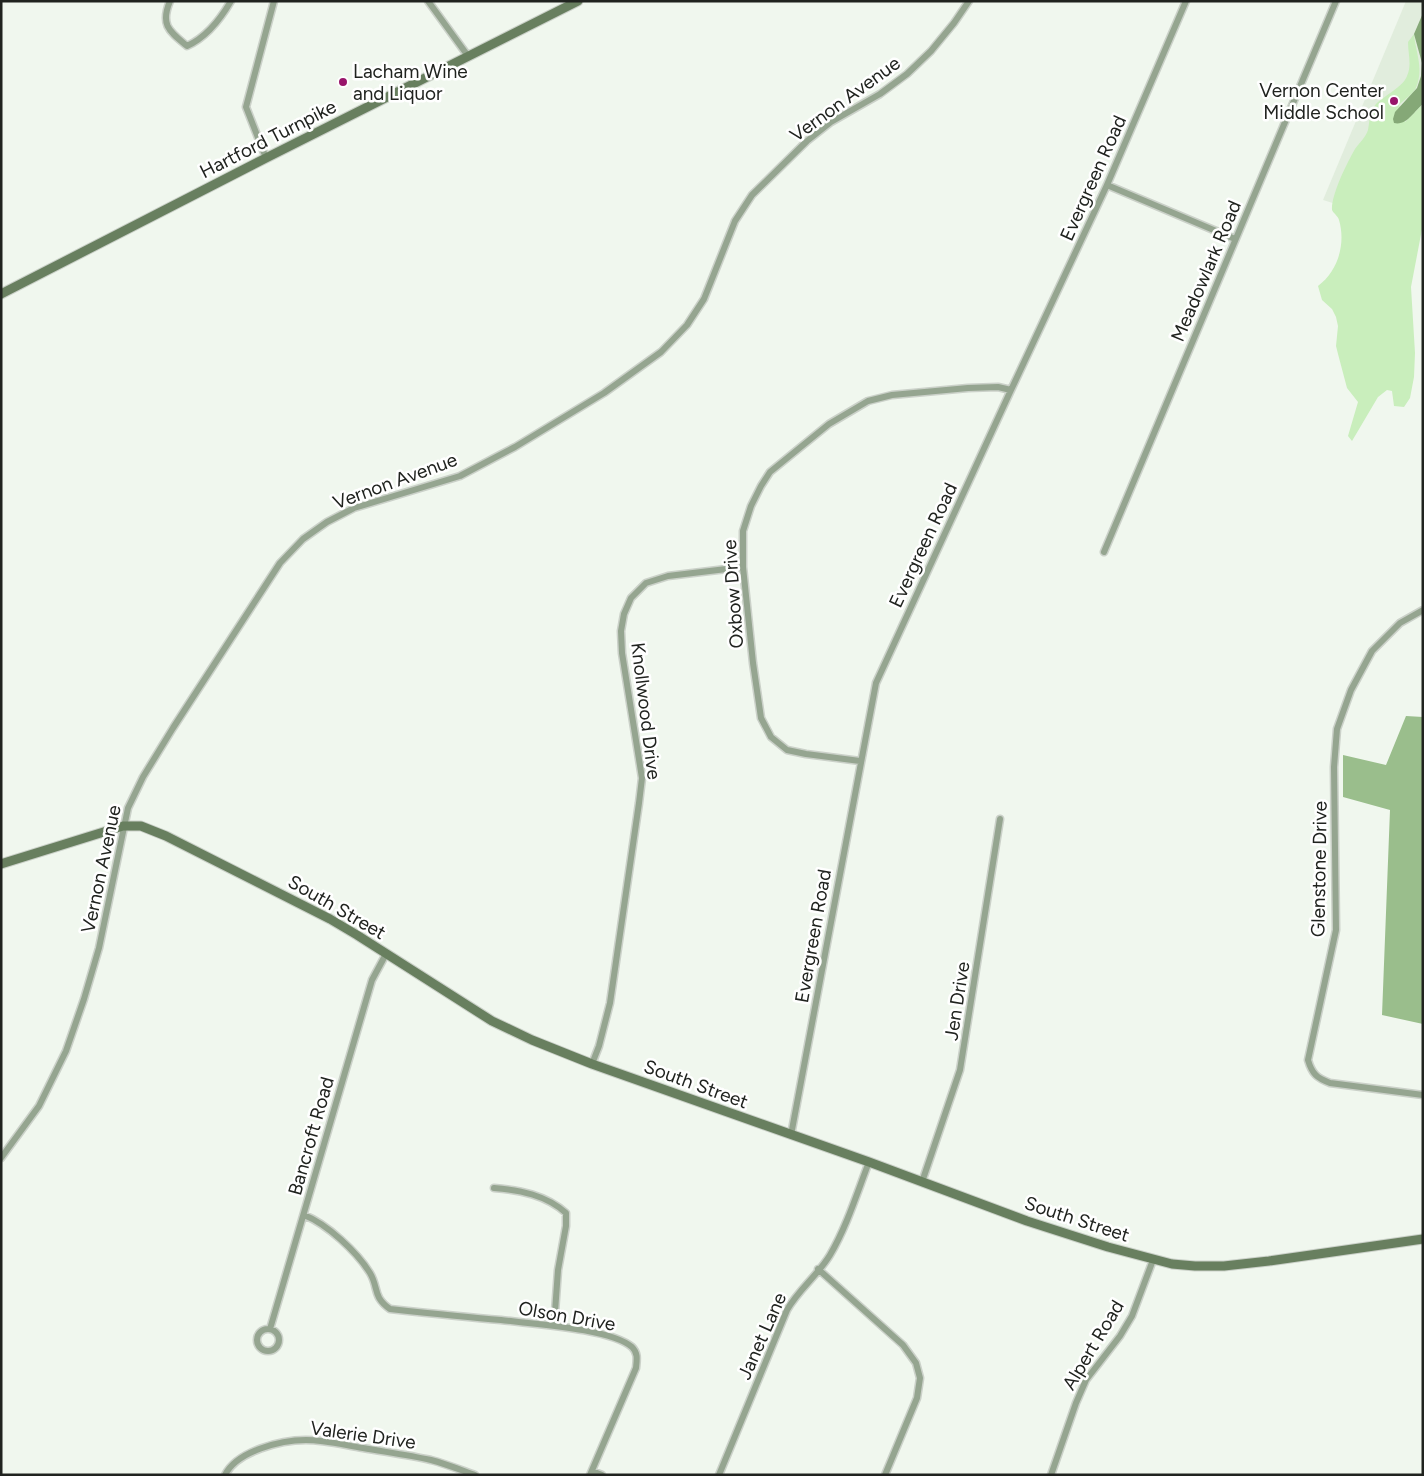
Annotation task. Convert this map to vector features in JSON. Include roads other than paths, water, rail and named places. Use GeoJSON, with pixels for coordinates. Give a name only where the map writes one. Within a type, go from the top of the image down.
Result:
{"type":"FeatureCollection","features":[{"type":"Feature","properties":{"kind":"street"},"geometry":{"type":"LineString","coordinates":[[170,1],[164,19],[170,32],[186,46],[199,40],[218,22],[231,1]]}},
{"type":"Feature","properties":{"kind":"street"},"geometry":{"type":"LineString","coordinates":[[266,158],[246,108],[274,1]]}},
{"type":"Feature","properties":{"kind":"street"},"geometry":{"type":"LineString","coordinates":[[428,1],[468,56]]}},
{"type":"Feature","properties":{"kind":"street","name":"Hartford Turnpike"},"geometry":{"type":"LineString","coordinates":[[1,294],[578,1]]}},
{"type":"Feature","properties":{"kind":"street","name":"Vernon Avenue"},"geometry":{"type":"LineString","coordinates":[[1,1158],[39,1106],[66,1051],[100,948],[128,808],[143,777],[172,728],[280,563],[303,539],[326,522],[354,508],[460,476],[515,447],[604,393],[661,352],[686,325],[704,299],[735,221],[752,195],[813,136],[831,122],[880,94],[907,74],[931,51],[969,1]]}},
{"type":"Feature","properties":{"kind":"street","name":"Evergreen Road"},"geometry":{"type":"LineString","coordinates":[[791,1135],[876,683],[1010,390],[1107,185],[1186,1]]}},
{"type":"Feature","properties":{"kind":"street","name":"Meadowlark Road"},"geometry":{"type":"LineString","coordinates":[[1104,552],[1336,1]]}},
{"type":"Feature","properties":{"kind":"street"},"geometry":{"type":"LineString","coordinates":[[1107,185],[1236,239]]}},
{"type":"Feature","properties":{"kind":"street","name":"Oxbow Drive"},"geometry":{"type":"LineString","coordinates":[[860,761],[787,750],[771,737],[761,718],[743,567],[743,531],[751,506],[770,472],[829,424],[868,401],[892,394],[998,387],[1010,390]]}},
{"type":"Feature","properties":{"kind":"street","name":"Knollwood Drive"},"geometry":{"type":"LineString","coordinates":[[592,1064],[610,1003],[640,803],[642,778],[622,653],[621,631],[624,614],[631,598],[646,583],[668,576],[743,567]]}},
{"type":"Feature","properties":{"kind":"street","name":"Glenstone Drive"},"geometry":{"type":"LineString","coordinates":[[1423,610],[1400,623],[1372,651],[1351,690],[1337,729],[1334,767],[1336,930],[1308,1060],[1312,1072],[1318,1079],[1330,1083],[1423,1095]]}},
{"type":"Feature","properties":{"kind":"street","name":"Jen Drive"},"geometry":{"type":"LineString","coordinates":[[922,1182],[960,1070],[1000,820]]}},
{"type":"Feature","properties":{"kind":"street","name":"South Street"},"geometry":{"type":"LineString","coordinates":[[1,864],[123,826],[140,826],[166,836],[330,919],[492,1021],[532,1040],[592,1064],[869,1162],[1027,1221],[1153,1260],[1195,1266],[1224,1266],[1423,1238]]}},
{"type":"Feature","properties":{"kind":"street","name":"Bancroft Road"},"geometry":{"type":"LineString","coordinates":[[270,1329],[372,980],[386,954]]}},
{"type":"Feature","properties":{"kind":"street","name":"Janet Lane"},"geometry":{"type":"LineString","coordinates":[[719,1475],[794,1297],[829,1256],[840,1234],[869,1162]]}},
{"type":"Feature","properties":{"kind":"street"},"geometry":{"type":"LineString","coordinates":[[494,1188],[520,1190],[556,1203],[566,1213],[566,1226],[558,1270],[554,1326]]}},
{"type":"Feature","properties":{"kind":"street","name":"Olson Drive"},"geometry":{"type":"LineString","coordinates":[[304,1215],[329,1231],[352,1250],[371,1274],[377,1296],[390,1309],[554,1326],[622,1340],[633,1347],[637,1355],[636,1368],[591,1473]]}},
{"type":"Feature","properties":{"kind":"street","name":"Alpert Road"},"geometry":{"type":"LineString","coordinates":[[1051,1475],[1086,1380],[1120,1336],[1132,1316],[1153,1260]]}},
{"type":"Feature","properties":{"kind":"street"},"geometry":{"type":"LineString","coordinates":[[818,1268],[903,1344],[916,1362],[920,1378],[917,1398],[885,1475]]}},
{"type":"Feature","properties":{"kind":"street","name":"Valerie Drive"},"geometry":{"type":"LineString","coordinates":[[225,1475],[228,1468],[249,1452],[305,1440],[433,1460],[475,1475]]}},
{"type":"Feature","properties":{"kind":"street"},"geometry":{"type":"LineString","coordinates":[[591,1473],[602,1475]]}},
{"type":"Feature","properties":{"kind":"place","name":"Lacham Wine and Liquor"},"geometry":{"type":"Point","coordinates":[343,82]}},
{"type":"Feature","properties":{"kind":"place","name":"Vernon Center Middle School"},"geometry":{"type":"Point","coordinates":[1394,101]}}]}
